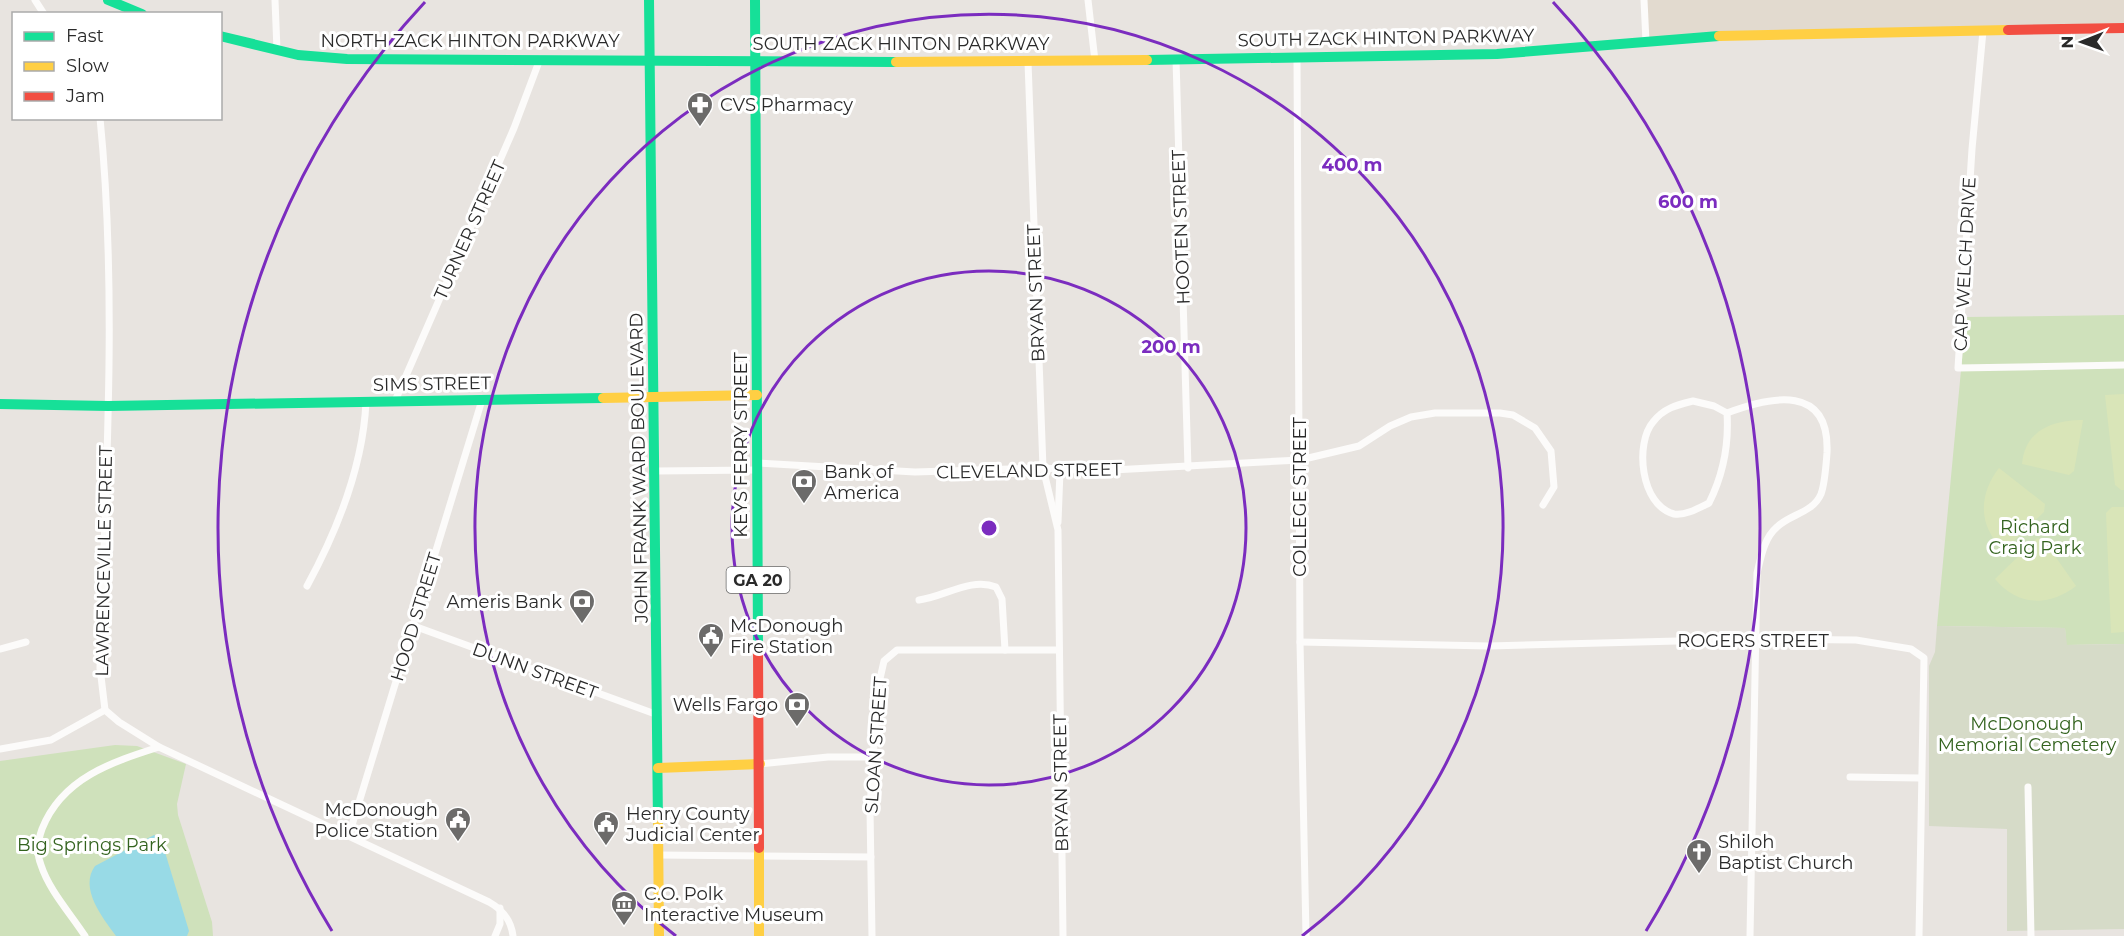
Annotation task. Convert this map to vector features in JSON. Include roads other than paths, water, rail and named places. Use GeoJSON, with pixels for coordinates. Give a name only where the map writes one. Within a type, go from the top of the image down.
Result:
{"type":"FeatureCollection","features":[{"type":"Feature","properties":{"kind":"main road"},"geometry":{"type":"LineString","coordinates":[[108,0],[137,12]]}},
{"type":"Feature","properties":{"kind":"main road","name":"JOHN FRANK WARD BOULEVARD"},"geometry":{"type":"LineString","coordinates":[[649,0],[656,471],[658,933]]}},
{"type":"Feature","properties":{"kind":"main road","name":"KEYS FERRY STREET"},"geometry":{"type":"LineString","coordinates":[[755,0],[759,936]]}},
{"type":"Feature","properties":{"kind":"main road","name":"SOUTH ZACK HINTON PARKWAY"},"geometry":{"type":"LineString","coordinates":[[649,59],[1028,62],[1497,54],[1729,35],[2124,28]]}},
{"type":"Feature","properties":{"kind":"main road","name":"NORTH ZACK HINTON PARKWAY"},"geometry":{"type":"LineString","coordinates":[[222,36],[276,50],[346,59],[649,59]]}},
{"type":"Feature","properties":{"kind":"main road","name":"SIMS STREET"},"geometry":{"type":"LineString","coordinates":[[0,404],[108,406],[757,395]]}},
{"type":"Feature","properties":{"kind":"main road"},"geometry":{"type":"LineString","coordinates":[[658,768],[760,764]]}},
{"type":"Feature","properties":{"kind":"street"},"geometry":{"type":"LineString","coordinates":[[275,0],[276,50]]}},
{"type":"Feature","properties":{"kind":"street"},"geometry":{"type":"LineString","coordinates":[[1088,0],[1095,61]]}},
{"type":"Feature","properties":{"kind":"street"},"geometry":{"type":"LineString","coordinates":[[1644,0],[1646,42]]}},
{"type":"Feature","properties":{"kind":"street","name":"CAP WELCH DRIVE"},"geometry":{"type":"LineString","coordinates":[[1983,31],[1972,150],[1958,368],[2124,365]]}},
{"type":"Feature","properties":{"kind":"street","name":"COLLEGE STREET"},"geometry":{"type":"LineString","coordinates":[[1297,57],[1300,642],[1306,936]]}},
{"type":"Feature","properties":{"kind":"street","name":"TURNER STREET"},"geometry":{"type":"LineString","coordinates":[[395,401],[514,128],[540,58]]}},
{"type":"Feature","properties":{"kind":"street","name":"HOOTEN STREET"},"geometry":{"type":"LineString","coordinates":[[1176,59],[1188,468]]}},
{"type":"Feature","properties":{"kind":"street","name":"BRYAN STREET"},"geometry":{"type":"LineString","coordinates":[[1028,62],[1043,468],[1058,522]]}},
{"type":"Feature","properties":{"kind":"street","name":"LAWRENCEVILLE STREET"},"geometry":{"type":"LineString","coordinates":[[100,120],[107,224],[108,406],[100,668],[105,710]]}},
{"type":"Feature","properties":{"kind":"street"},"geometry":{"type":"LineString","coordinates":[[1727,413],[1728,435],[1725,454],[1715,489],[1708,503],[1690,512],[1675,514],[1661,507],[1647,492],[1643,465],[1652,423],[1672,406],[1693,401],[1714,406],[1727,413],[1775,398],[1799,401],[1818,412],[1828,436],[1820,495],[1806,511],[1776,527],[1764,546],[1757,573],[1750,936]]}},
{"type":"Feature","properties":{"kind":"street","name":"HOOD STREET"},"geometry":{"type":"LineString","coordinates":[[349,835],[482,400]]}},
{"type":"Feature","properties":{"kind":"street"},"geometry":{"type":"LineString","coordinates":[[307,586],[349,493],[365,426],[366,402]]}},
{"type":"Feature","properties":{"kind":"street","name":"CLEVELAND STREET"},"geometry":{"type":"LineString","coordinates":[[656,471],[758,467],[915,472],[1043,468],[1060,471],[1188,468],[1300,460],[1359,446],[1390,426],[1411,417],[1435,413],[1500,413],[1513,416],[1535,428],[1551,451],[1554,487],[1543,505]]}},
{"type":"Feature","properties":{"kind":"street","name":"BRYAN STREET"},"geometry":{"type":"LineString","coordinates":[[1060,471],[1058,522],[1063,936]]}},
{"type":"Feature","properties":{"kind":"street"},"geometry":{"type":"LineString","coordinates":[[919,600],[936,598],[959,588],[979,584],[996,587],[1002,599],[1005,650]]}},
{"type":"Feature","properties":{"kind":"street","name":"DUNN STREET"},"geometry":{"type":"LineString","coordinates":[[414,627],[657,715]]}},
{"type":"Feature","properties":{"kind":"street","name":"ROGERS STREET"},"geometry":{"type":"LineString","coordinates":[[1300,642],[1489,646],[1755,639],[1867,642],[1911,649],[1924,658],[1920,778],[1919,936]]}},
{"type":"Feature","properties":{"kind":"street"},"geometry":{"type":"LineString","coordinates":[[0,649],[26,642]]}},
{"type":"Feature","properties":{"kind":"street","name":"SLOAN STREET"},"geometry":{"type":"LineString","coordinates":[[872,936],[873,757],[878,682],[881,668],[889,655],[897,650],[1059,650]]}},
{"type":"Feature","properties":{"kind":"street"},"geometry":{"type":"LineString","coordinates":[[0,749],[51,740],[105,710],[118,722],[159,747],[500,908],[511,925],[513,936]]}},
{"type":"Feature","properties":{"kind":"street"},"geometry":{"type":"LineString","coordinates":[[84,936],[40,864],[39,837],[45,821],[63,796],[83,778],[101,767],[159,747]]}},
{"type":"Feature","properties":{"kind":"street"},"geometry":{"type":"LineString","coordinates":[[760,764],[828,757],[873,757]]}},
{"type":"Feature","properties":{"kind":"street"},"geometry":{"type":"LineString","coordinates":[[1850,777],[1920,778]]}},
{"type":"Feature","properties":{"kind":"street"},"geometry":{"type":"LineString","coordinates":[[2028,788],[2031,936]]}},
{"type":"Feature","properties":{"kind":"street"},"geometry":{"type":"LineString","coordinates":[[658,855],[871,857]]}},
{"type":"Feature","properties":{"kind":"street"},"geometry":{"type":"LineString","coordinates":[[495,936],[500,924],[500,908]]}},
{"type":"Feature","properties":{"kind":"water"},"geometry":{"type":"Polygon","coordinates":[[[154,835],[161,839],[189,931],[187,936],[116,936],[94,902],[90,884],[91,875],[95,866],[154,835]]]}},
{"type":"Feature","properties":{"kind":"place","name":"CVS Pharmacy"},"geometry":{"type":"Point","coordinates":[700,128]}},
{"type":"Feature","properties":{"kind":"place","name":"Bank of America"},"geometry":{"type":"Point","coordinates":[804,505]}},
{"type":"Feature","properties":{"kind":"place","name":"Ameris Bank"},"geometry":{"type":"Point","coordinates":[582,625]}},
{"type":"Feature","properties":{"kind":"place","name":"McDonough Fire Station"},"geometry":{"type":"Point","coordinates":[711,659]}},
{"type":"Feature","properties":{"kind":"place","name":"Wells Fargo"},"geometry":{"type":"Point","coordinates":[797,728]}},
{"type":"Feature","properties":{"kind":"place","name":"McDonough Police Station"},"geometry":{"type":"Point","coordinates":[458,843]}},
{"type":"Feature","properties":{"kind":"place","name":"Henry County Judicial Center"},"geometry":{"type":"Point","coordinates":[606,847]}},
{"type":"Feature","properties":{"kind":"place","name":"Shiloh Baptist Church"},"geometry":{"type":"Point","coordinates":[1699,875]}},
{"type":"Feature","properties":{"kind":"place","name":"C.O. Polk Interactive Museum"},"geometry":{"type":"Point","coordinates":[624,927]}},
{"type":"Feature","properties":{"kind":"park label","name":"Richard Craig Park"},"geometry":{"type":"Point","coordinates":[2035,537]}},
{"type":"Feature","properties":{"kind":"park label","name":"McDonough Memorial Cemetery"},"geometry":{"type":"Point","coordinates":[2027,734]}},
{"type":"Feature","properties":{"kind":"park label","name":"Big Springs Park"},"geometry":{"type":"Point","coordinates":[92,845]}}]}
